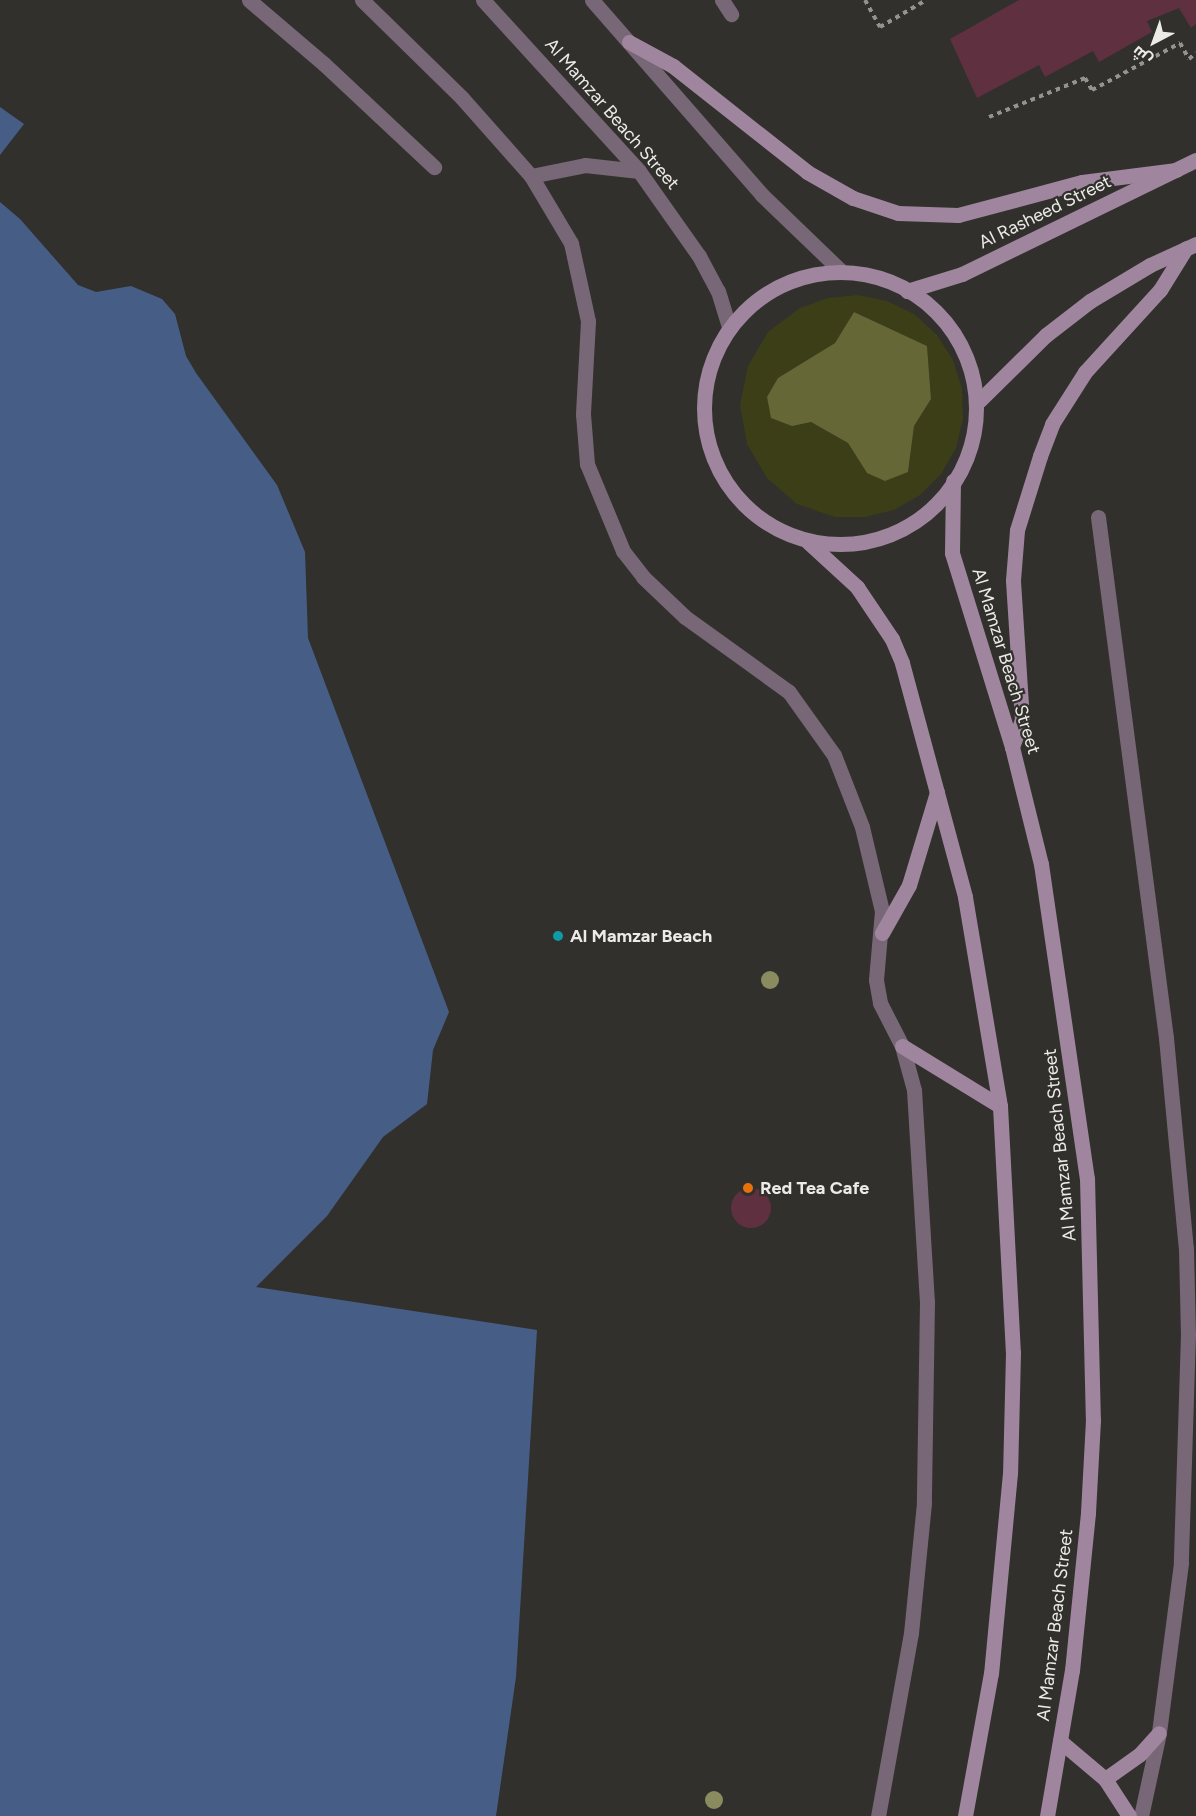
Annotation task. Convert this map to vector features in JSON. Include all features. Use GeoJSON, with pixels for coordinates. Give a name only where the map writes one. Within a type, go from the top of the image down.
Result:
{"type":"FeatureCollection","features":[{"type":"Feature","properties":{"kind":"main road"},"geometry":{"type":"LineString","coordinates":[[629,42],[673,66],[807,172],[853,198],[898,213],[958,215],[1083,182],[1176,170]]}},
{"type":"Feature","properties":{"kind":"main road","name":"Al Rasheed Street"},"geometry":{"type":"LineString","coordinates":[[907,291],[962,274],[1196,160]]}},
{"type":"Feature","properties":{"kind":"main road"},"geometry":{"type":"LineString","coordinates":[[979,401],[1046,335],[1090,301],[1191,246]]}},
{"type":"Feature","properties":{"kind":"main road"},"geometry":{"type":"LineString","coordinates":[[1012,747],[1022,720],[1013,580],[1017,530],[1040,456],[1052,424],[1085,372],[1160,290],[1191,246]]}},
{"type":"Feature","properties":{"kind":"main road"},"geometry":{"type":"LineString","coordinates":[[842,272],[876,278],[907,291],[949,326],[964,349],[979,401],[969,442],[952,481],[915,522],[890,535],[864,543],[808,542],[777,530],[749,510],[727,485],[711,455],[704,423],[704,389],[713,357],[729,328],[752,304],[779,286],[810,276],[842,272]]}},
{"type":"Feature","properties":{"kind":"main road","name":"Al Mamzar Beach Street"},"geometry":{"type":"LineString","coordinates":[[952,481],[952,553],[1012,747],[1050,914],[1077,1097],[1091,1259],[1093,1420],[1082,1593],[1047,1816]]}},
{"type":"Feature","properties":{"kind":"main road"},"geometry":{"type":"LineString","coordinates":[[808,542],[857,587],[892,639],[910,687],[965,897],[999,1106],[1013,1353],[1010,1473],[991,1673],[965,1816]]}},
{"type":"Feature","properties":{"kind":"main road"},"geometry":{"type":"LineString","coordinates":[[882,933],[909,885],[938,789]]}},
{"type":"Feature","properties":{"kind":"main road"},"geometry":{"type":"LineString","coordinates":[[902,1046],[999,1106]]}},
{"type":"Feature","properties":{"kind":"main road"},"geometry":{"type":"LineString","coordinates":[[1105,1779],[1140,1754],[1159,1733]]}},
{"type":"Feature","properties":{"kind":"main road"},"geometry":{"type":"LineString","coordinates":[[1060,1741],[1105,1779],[1129,1816]]}},
{"type":"Feature","properties":{"kind":"street"},"geometry":{"type":"LineString","coordinates":[[249,0],[324,63],[434,167]]}},
{"type":"Feature","properties":{"kind":"street"},"geometry":{"type":"LineString","coordinates":[[362,0],[462,98],[531,176],[570,243],[582,281],[588,321],[584,439],[587,464],[608,523],[623,551],[663,598],[762,669],[789,692],[813,720],[834,755],[862,827],[880,901],[882,933],[876,972],[880,1004],[902,1046],[914,1090],[919,1150],[928,1405],[924,1503],[911,1633],[878,1816]]}},
{"type":"Feature","properties":{"kind":"street","name":"Al Mamzar Beach Street"},"geometry":{"type":"LineString","coordinates":[[483,0],[639,171],[699,256],[718,291],[729,328]]}},
{"type":"Feature","properties":{"kind":"street"},"geometry":{"type":"LineString","coordinates":[[592,0],[762,195],[842,272]]}},
{"type":"Feature","properties":{"kind":"street"},"geometry":{"type":"LineString","coordinates":[[722,0],[731,14]]}},
{"type":"Feature","properties":{"kind":"street"},"geometry":{"type":"LineString","coordinates":[[531,176],[585,165],[639,171]]}},
{"type":"Feature","properties":{"kind":"street"},"geometry":{"type":"LineString","coordinates":[[1098,517],[1166,1038],[1186,1248],[1188,1334],[1181,1563],[1159,1733],[1142,1816]]}},
{"type":"Feature","properties":{"kind":"path"},"geometry":{"type":"LineString","coordinates":[[865,0],[880,27],[926,0]]}},
{"type":"Feature","properties":{"kind":"path"},"geometry":{"type":"LineString","coordinates":[[989,117],[1085,78],[1092,90],[1180,43],[1189,59],[1196,53]]}},
{"type":"Feature","properties":{"kind":"green space"},"geometry":{"type":"Polygon","coordinates":[[[858,295],[887,301],[914,314],[937,335],[953,360],[962,389],[963,419],[956,448],[941,474],[920,495],[894,510],[865,517],[835,517],[797,504],[767,478],[747,444],[740,405],[748,366],[768,332],[800,308],[828,298],[858,295]],[[854,312],[835,343],[778,378],[811,422],[848,443],[867,473],[908,472],[914,426],[931,399],[927,346],[854,312]]]}},
{"type":"Feature","properties":{"kind":"green space"},"geometry":{"type":"Polygon","coordinates":[[[854,312],[927,346],[931,399],[914,426],[908,472],[885,481],[867,473],[848,443],[811,422],[792,426],[771,418],[767,397],[778,378],[835,343],[854,312]]]}},
{"type":"Feature","properties":{"kind":"water"},"geometry":{"type":"Polygon","coordinates":[[[0,107],[24,124],[0,155],[0,107]]]}},
{"type":"Feature","properties":{"kind":"water"},"geometry":{"type":"Polygon","coordinates":[[[0,202],[20,219],[78,285],[96,292],[131,286],[162,299],[175,314],[186,356],[196,373],[277,485],[305,552],[308,638],[449,1012],[433,1050],[427,1104],[383,1137],[327,1216],[256,1287],[537,1330],[516,1677],[496,1816],[0,1816],[0,202]]]}},
{"type":"Feature","properties":{"kind":"building"},"geometry":{"type":"Polygon","coordinates":[[[1019,0],[1196,0],[1196,24],[1191,28],[1179,8],[1147,21],[1152,32],[1099,62],[1093,51],[1045,77],[1039,65],[977,98],[950,39],[1019,0]]]}},
{"type":"Feature","properties":{"kind":"building"},"geometry":{"type":"Polygon","coordinates":[[[751,1188],[759,1189],[765,1194],[770,1200],[770,1216],[765,1222],[759,1227],[751,1228],[743,1227],[737,1222],[732,1216],[731,1208],[732,1200],[737,1194],[743,1189],[751,1188]]]}},
{"type":"Feature","properties":{"kind":"place","name":"Al Mamzar Beach"},"geometry":{"type":"Point","coordinates":[558,936]}},
{"type":"Feature","properties":{"kind":"place","name":"Red Tea Cafe"},"geometry":{"type":"Point","coordinates":[748,1188]}}]}
